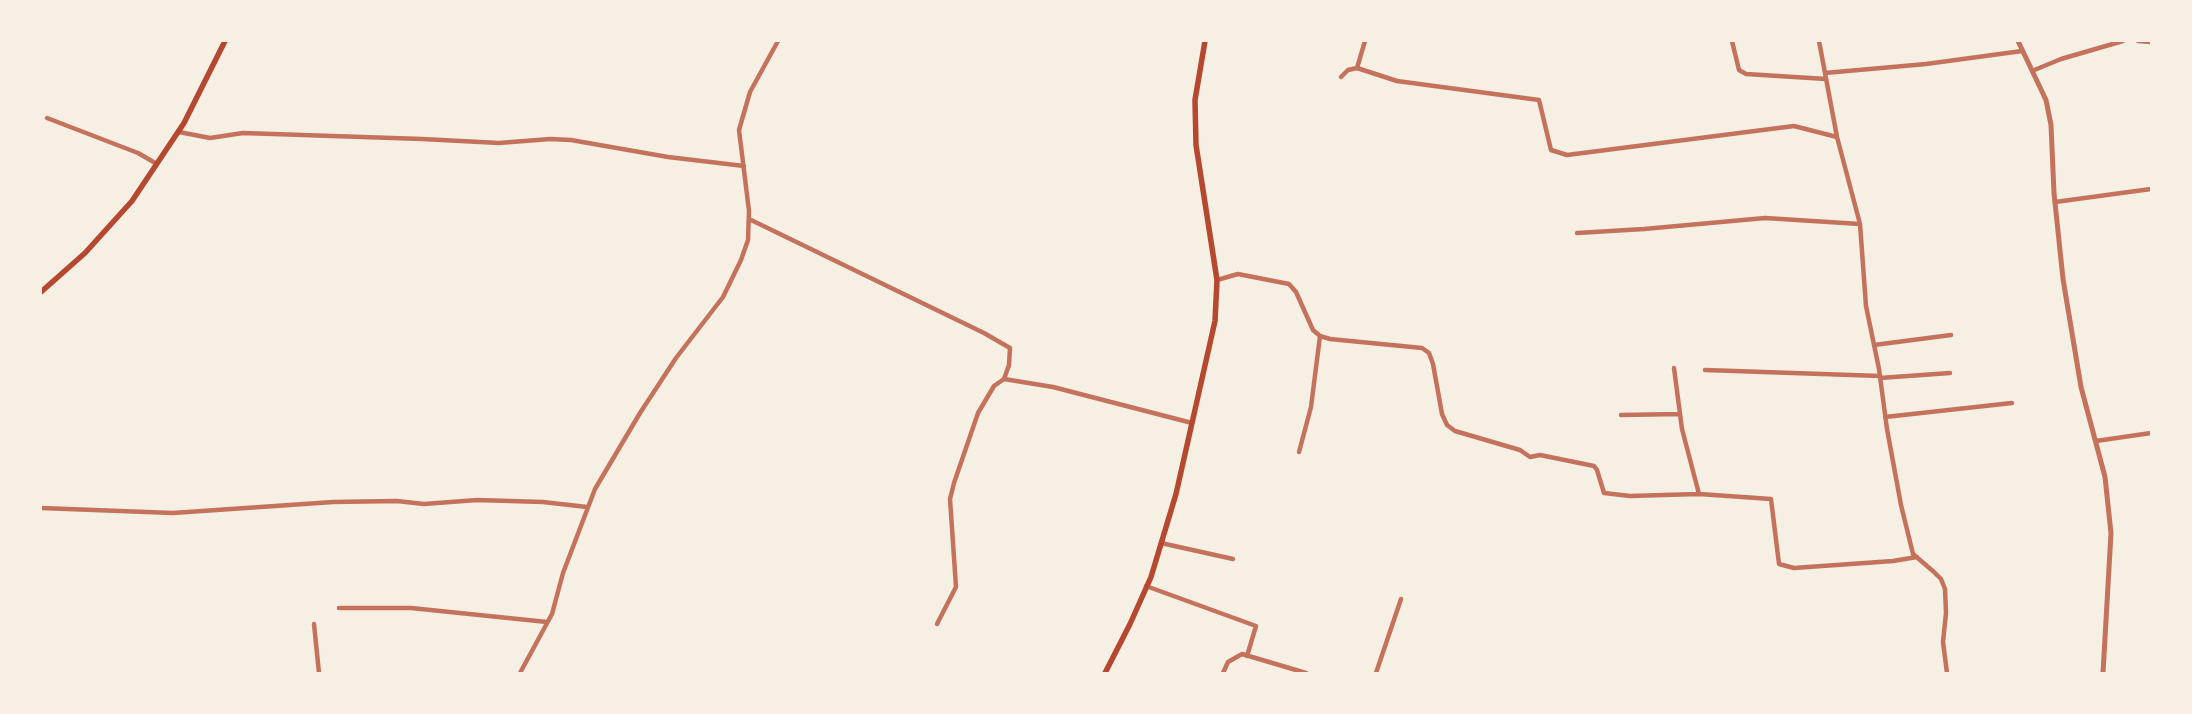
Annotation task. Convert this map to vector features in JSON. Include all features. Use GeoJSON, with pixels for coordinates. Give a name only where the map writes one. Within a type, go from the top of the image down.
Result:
{"type":"FeatureCollection","features":[{"type":"Feature","properties":{"kind":"main road"},"geometry":{"type":"LineString","coordinates":[[41,292],[85,253],[132,201],[179,132],[225,41]]}},
{"type":"Feature","properties":{"kind":"main road"},"geometry":{"type":"LineString","coordinates":[[1104,673],[1130,624],[1161,543],[1176,494],[1215,321],[1217,280],[1202,194],[1196,145],[1195,100],[1205,41]]}},
{"type":"Feature","properties":{"kind":"street"},"geometry":{"type":"LineString","coordinates":[[520,673],[547,622],[595,489],[638,416],[676,358],[723,297],[748,240],[749,219],[740,130],[750,92],[778,41]]}},
{"type":"Feature","properties":{"kind":"street"},"geometry":{"type":"LineString","coordinates":[[1357,68],[1365,41]]}},
{"type":"Feature","properties":{"kind":"street"},"geometry":{"type":"LineString","coordinates":[[1732,41],[1739,70],[1746,74],[1825,76],[2022,51]]}},
{"type":"Feature","properties":{"kind":"street"},"geometry":{"type":"LineString","coordinates":[[1819,41],[1836,137],[1860,224],[1866,306],[1901,505],[1914,554],[1941,579],[1945,589],[1943,642],[1947,673]]}},
{"type":"Feature","properties":{"kind":"street"},"geometry":{"type":"LineString","coordinates":[[2018,41],[2046,100],[2051,125],[2055,202],[2063,280],[2080,387],[2105,477],[2111,533],[2103,673]]}},
{"type":"Feature","properties":{"kind":"street"},"geometry":{"type":"LineString","coordinates":[[2032,71],[2061,59],[2123,41]]}},
{"type":"Feature","properties":{"kind":"street"},"geometry":{"type":"LineString","coordinates":[[2138,41],[2151,42]]}},
{"type":"Feature","properties":{"kind":"street"},"geometry":{"type":"LineString","coordinates":[[1341,77],[1348,70],[1357,68],[1397,81],[1539,100],[1551,150],[1567,155],[1794,126],[1836,137]]}},
{"type":"Feature","properties":{"kind":"street"},"geometry":{"type":"LineString","coordinates":[[47,118],[138,152],[157,164]]}},
{"type":"Feature","properties":{"kind":"street"},"geometry":{"type":"LineString","coordinates":[[179,132],[210,138],[243,133],[422,138],[499,143],[550,139],[571,140],[668,157],[744,166]]}},
{"type":"Feature","properties":{"kind":"street"},"geometry":{"type":"LineString","coordinates":[[2055,202],[2151,189]]}},
{"type":"Feature","properties":{"kind":"street"},"geometry":{"type":"LineString","coordinates":[[1576,233],[1765,218],[1860,224]]}},
{"type":"Feature","properties":{"kind":"street"},"geometry":{"type":"LineString","coordinates":[[749,219],[984,332],[1010,348],[1009,365],[1004,379],[994,386],[978,413],[954,483],[950,499],[956,587],[936,624]]}},
{"type":"Feature","properties":{"kind":"street"},"geometry":{"type":"LineString","coordinates":[[1217,280],[1238,274],[1289,284],[1296,292],[1313,330],[1320,336],[1330,339],[1422,348],[1429,353],[1433,364],[1442,414],[1447,425],[1465,435],[1520,450],[1530,457],[1540,455],[1594,466],[1604,493],[1630,496],[1699,494],[1771,499],[1779,564],[1804,567],[1892,561],[1917,557]]}},
{"type":"Feature","properties":{"kind":"street"},"geometry":{"type":"LineString","coordinates":[[1874,345],[1950,335]]}},
{"type":"Feature","properties":{"kind":"street"},"geometry":{"type":"LineString","coordinates":[[1299,452],[1311,407],[1320,336]]}},
{"type":"Feature","properties":{"kind":"street"},"geometry":{"type":"LineString","coordinates":[[1674,368],[1680,414],[1699,494]]}},
{"type":"Feature","properties":{"kind":"street"},"geometry":{"type":"LineString","coordinates":[[1704,370],[1880,377],[1950,373]]}},
{"type":"Feature","properties":{"kind":"street"},"geometry":{"type":"LineString","coordinates":[[1004,379],[1053,387],[1192,423]]}},
{"type":"Feature","properties":{"kind":"street"},"geometry":{"type":"LineString","coordinates":[[1885,417],[2012,403]]}},
{"type":"Feature","properties":{"kind":"street"},"geometry":{"type":"LineString","coordinates":[[1621,414],[1680,414]]}},
{"type":"Feature","properties":{"kind":"street"},"geometry":{"type":"LineString","coordinates":[[2096,441],[2151,433]]}},
{"type":"Feature","properties":{"kind":"street"},"geometry":{"type":"LineString","coordinates":[[41,508],[173,513],[333,502],[397,501],[424,504],[477,500],[543,502],[587,507]]}},
{"type":"Feature","properties":{"kind":"street"},"geometry":{"type":"LineString","coordinates":[[1161,543],[1233,560]]}},
{"type":"Feature","properties":{"kind":"street"},"geometry":{"type":"LineString","coordinates":[[1146,586],[1256,626],[1246,656]]}},
{"type":"Feature","properties":{"kind":"street"},"geometry":{"type":"LineString","coordinates":[[1376,673],[1401,599]]}},
{"type":"Feature","properties":{"kind":"street"},"geometry":{"type":"LineString","coordinates":[[339,608],[411,608],[547,622]]}},
{"type":"Feature","properties":{"kind":"street"},"geometry":{"type":"LineString","coordinates":[[314,624],[319,673]]}},
{"type":"Feature","properties":{"kind":"street"},"geometry":{"type":"LineString","coordinates":[[1223,673],[1228,662],[1242,654],[1306,673]]}}]}
